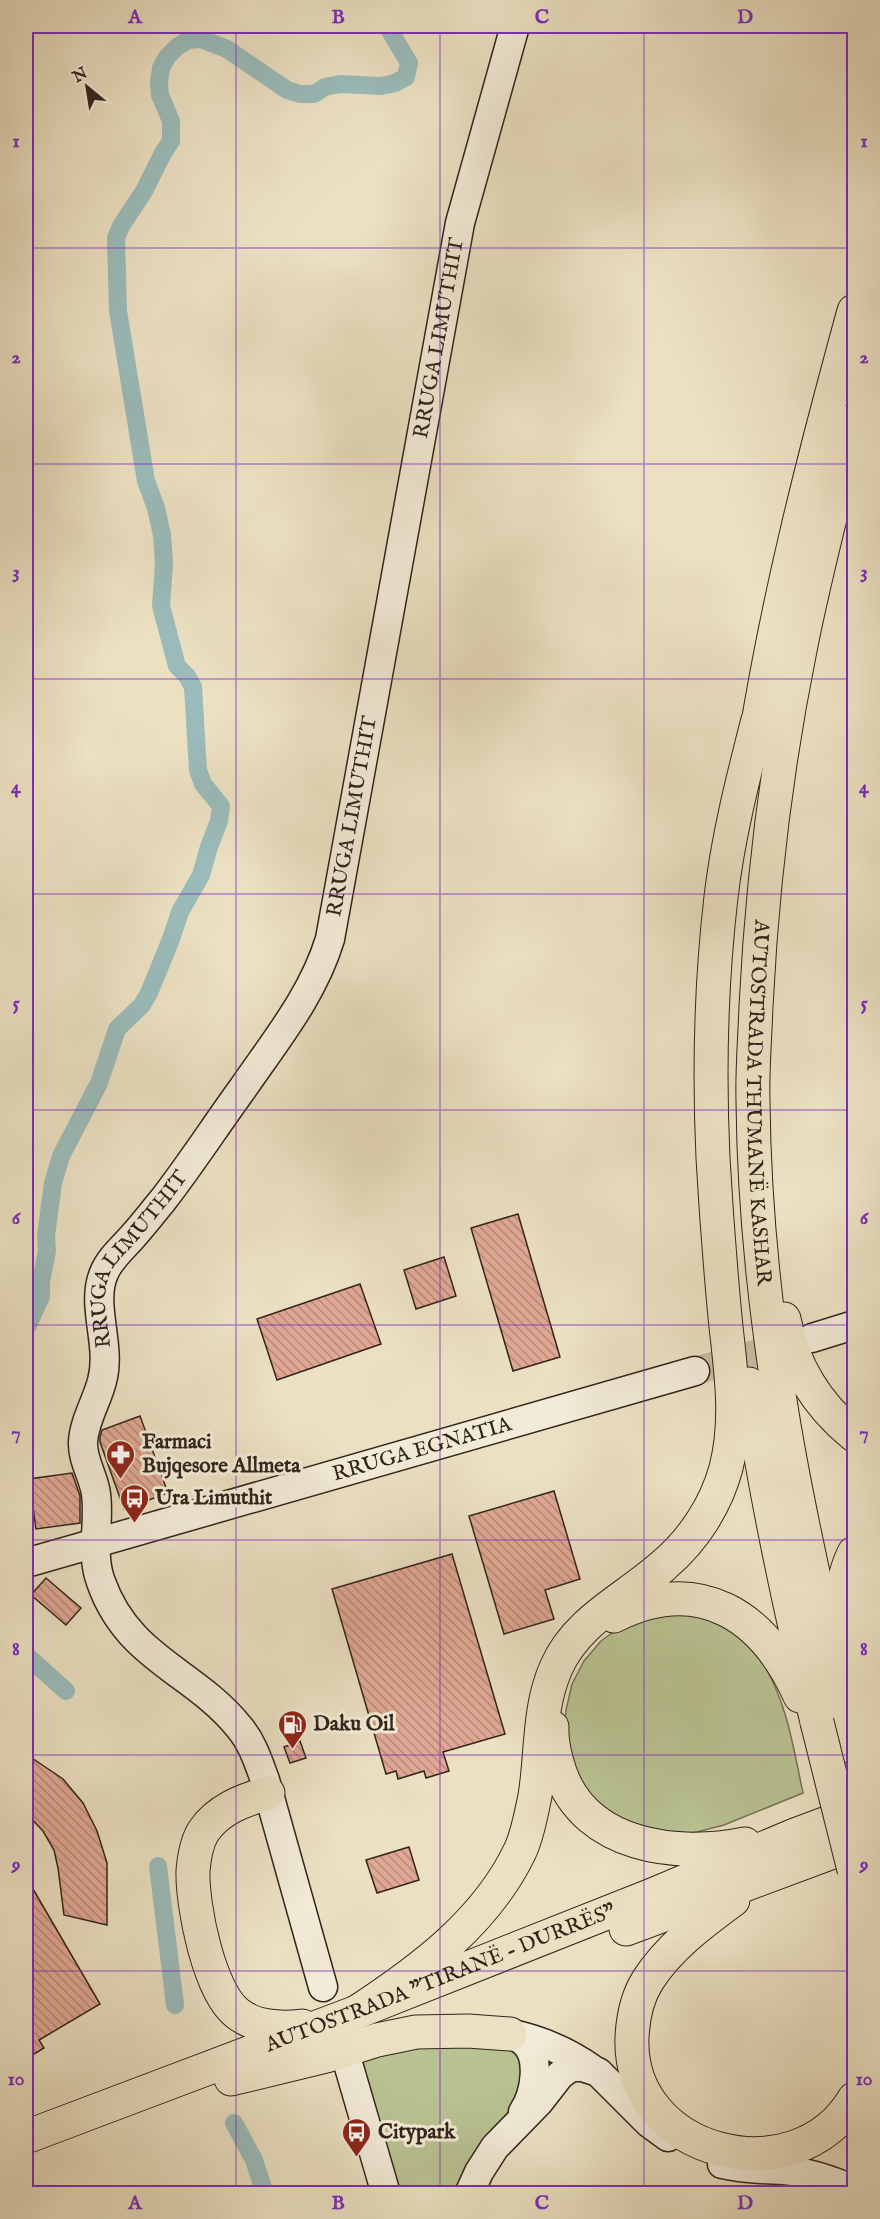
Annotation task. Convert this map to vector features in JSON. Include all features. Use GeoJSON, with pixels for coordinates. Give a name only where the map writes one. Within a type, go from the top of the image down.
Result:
{"type":"FeatureCollection","features":[{"type":"Feature","properties":{"kind":"highway","name":"AUTOSTRADA THUMANË KASHAR"},"geometry":{"type":"LineString","coordinates":[[742,989],[732,914],[739,847],[758,720],[798,527],[855,311]]}},
{"type":"Feature","properties":{"kind":"highway","name":"AUTOSTRADA THUMANË KASHAR"},"geometry":{"type":"LineString","coordinates":[[855,420],[800,648],[777,773],[764,882],[742,989],[740,1044],[727,1164],[733,1258],[742,1335],[767,1495],[792,1617],[832,1717],[855,1870]]}},
{"type":"Feature","properties":{"kind":"highway"},"geometry":{"type":"LineString","coordinates":[[357,2012],[403,1982],[440,1953],[469,1924],[493,1895],[521,1849],[529,1826],[536,1791],[544,1707],[555,1670],[563,1653],[588,1624],[664,1566],[680,1550],[697,1530],[718,1491],[726,1468],[731,1443],[734,1395],[718,1237],[712,1125],[740,1044],[742,989],[781,852],[801,719],[827,593],[855,478]]}},
{"type":"Feature","properties":{"kind":"highway"},"geometry":{"type":"LineString","coordinates":[[740,1044],[767,1102],[773,1224],[784,1323],[794,1356],[812,1389],[829,1413],[855,1435]]}},
{"type":"Feature","properties":{"kind":"highway"},"geometry":{"type":"LineString","coordinates":[[832,1717],[841,1628],[841,1600],[844,1581],[855,1553]]}},
{"type":"Feature","properties":{"kind":"highway"},"geometry":{"type":"LineString","coordinates":[[795,1835],[702,1850],[646,1845],[622,1837],[597,1824],[576,1803],[563,1780],[554,1754],[552,1710],[557,1689],[565,1669],[578,1649],[595,1630],[614,1616],[635,1606],[657,1600],[699,1601],[736,1614],[754,1626],[783,1664],[832,1717]]}},
{"type":"Feature","properties":{"kind":"highway","name":"AUTOSTRADA THUMANË KASHAR"},"geometry":{"type":"LineString","coordinates":[[832,1717],[855,1748]]}},
{"type":"Feature","properties":{"kind":"highway"},"geometry":{"type":"LineString","coordinates":[[268,1794],[250,1798],[220,1814],[204,1830],[197,1845],[193,1874],[198,1913],[209,1964],[224,1998],[235,2012],[248,2020],[276,2027],[324,2023]]}},
{"type":"Feature","properties":{"kind":"highway"},"geometry":{"type":"LineString","coordinates":[[848,1823],[855,1886]]}},
{"type":"Feature","properties":{"kind":"highway","name":"AUTOSTRADA \"TIRANË - DURRËS\""},"geometry":{"type":"LineString","coordinates":[[26,2137],[357,2012],[652,1895],[795,1835],[848,1823]]}},
{"type":"Feature","properties":{"kind":"highway","name":"AUTOSTRADA \"TIRANË - DURRËS\""},"geometry":{"type":"LineString","coordinates":[[26,2160],[231,2079],[762,1878],[848,1823]]}},
{"type":"Feature","properties":{"kind":"highway"},"geometry":{"type":"LineString","coordinates":[[762,1878],[675,1947],[646,1982],[633,2022],[632,2046],[636,2070],[644,2093],[657,2111],[674,2127],[691,2138],[722,2151],[755,2155],[782,2151],[808,2141],[830,2127],[849,2109],[855,2099]]}},
{"type":"Feature","properties":{"kind":"highway"},"geometry":{"type":"LineString","coordinates":[[231,2079],[377,2040],[416,2032],[468,2031],[510,2034]]}},
{"type":"Feature","properties":{"kind":"main road","name":"RRUGA LIMUTHIT"},"geometry":{"type":"LineString","coordinates":[[95,1544],[96,1493],[83,1444],[85,1429],[103,1378],[106,1358],[99,1299],[104,1273],[110,1262],[173,1187],[292,1018],[313,983],[330,939],[460,223],[515,26]]}},
{"type":"Feature","properties":{"kind":"main road"},"geometry":{"type":"LineString","coordinates":[[812,1338],[855,1325]]}},
{"type":"Feature","properties":{"kind":"main road","name":"RRUGA EGNATIA"},"geometry":{"type":"LineString","coordinates":[[26,1563],[695,1371]]}},
{"type":"Feature","properties":{"kind":"main road"},"geometry":{"type":"LineString","coordinates":[[95,1544],[98,1573],[102,1586],[123,1625],[149,1653],[206,1696],[239,1726],[256,1756],[324,1987]]}},
{"type":"Feature","properties":{"kind":"main road"},"geometry":{"type":"LineString","coordinates":[[510,2034],[543,2042],[577,2058],[598,2073],[649,2122],[692,2153],[736,2168],[809,2174],[833,2180],[855,2190]]}},
{"type":"Feature","properties":{"kind":"main road"},"geometry":{"type":"LineString","coordinates":[[469,2193],[478,2172],[525,2109],[532,2087],[534,2067],[531,2052],[524,2041],[510,2034]]}},
{"type":"Feature","properties":{"kind":"main road"},"geometry":{"type":"LineString","coordinates":[[349,2067],[386,2193]]}},
{"type":"Feature","properties":{"kind":"main road"},"geometry":{"type":"LineString","coordinates":[[511,2128],[539,2102],[560,2075],[571,2067],[582,2067],[598,2073]]}},
{"type":"Feature","properties":{"kind":"green space"},"geometry":{"type":"Polygon","coordinates":[[[651,1613],[706,1617],[731,1630],[750,1647],[765,1667],[777,1690],[792,1741],[803,1793],[724,1825],[697,1832],[669,1835],[611,1816],[580,1784],[564,1736],[566,1710],[572,1684],[584,1661],[601,1641],[626,1623],[651,1613]]]}},
{"type":"Feature","properties":{"kind":"green space"},"geometry":{"type":"Polygon","coordinates":[[[457,2042],[522,2051],[521,2100],[458,2193],[397,2193],[357,2058],[457,2042]]]}},
{"type":"Feature","properties":{"kind":"building"},"geometry":{"type":"Polygon","coordinates":[[[518,1214],[560,1357],[513,1371],[471,1228],[518,1214]]]}},
{"type":"Feature","properties":{"kind":"building"},"geometry":{"type":"Polygon","coordinates":[[[444,1257],[456,1296],[416,1309],[404,1270],[444,1257]]]}},
{"type":"Feature","properties":{"kind":"building"},"geometry":{"type":"Polygon","coordinates":[[[360,1284],[381,1344],[277,1380],[257,1319],[360,1284]]]}},
{"type":"Feature","properties":{"kind":"building"},"geometry":{"type":"Polygon","coordinates":[[[140,1416],[168,1493],[124,1509],[100,1437],[102,1430],[140,1416]]]}},
{"type":"Feature","properties":{"kind":"building"},"geometry":{"type":"Polygon","coordinates":[[[72,1473],[80,1496],[80,1523],[36,1529],[29,1479],[72,1473]]]}},
{"type":"Feature","properties":{"kind":"building"},"geometry":{"type":"Polygon","coordinates":[[[554,1491],[580,1579],[545,1590],[554,1619],[504,1634],[469,1516],[554,1491]]]}},
{"type":"Feature","properties":{"kind":"building"},"geometry":{"type":"Polygon","coordinates":[[[452,1554],[505,1734],[443,1752],[449,1771],[426,1778],[424,1771],[398,1779],[396,1771],[386,1774],[332,1589],[452,1554]]]}},
{"type":"Feature","properties":{"kind":"building"},"geometry":{"type":"Polygon","coordinates":[[[46,1578],[81,1608],[66,1625],[31,1595],[46,1578]]]}},
{"type":"Feature","properties":{"kind":"building"},"geometry":{"type":"Polygon","coordinates":[[[300,1741],[306,1758],[290,1763],[284,1747],[300,1741]]]}},
{"type":"Feature","properties":{"kind":"building"},"geometry":{"type":"Polygon","coordinates":[[[26,1754],[63,1779],[83,1803],[97,1831],[107,1863],[107,1925],[64,1915],[54,1850],[43,1831],[26,1813],[26,1754]]]}},
{"type":"Feature","properties":{"kind":"building"},"geometry":{"type":"Polygon","coordinates":[[[409,1847],[419,1880],[377,1893],[366,1860],[409,1847]]]}},
{"type":"Feature","properties":{"kind":"building"},"geometry":{"type":"Polygon","coordinates":[[[26,1877],[100,2004],[39,2040],[44,2048],[26,2059],[26,1877]]]}},
{"type":"Feature","properties":{"kind":"waterway"},"geometry":{"type":"LineString","coordinates":[[26,1329],[41,1297],[53,1183],[61,1156],[99,1083],[117,1029],[142,1005],[149,993],[180,912],[201,875],[219,821],[221,806],[203,784],[198,770],[193,687],[187,676],[177,666],[161,606],[164,563],[162,535],[156,508],[146,481],[118,311],[116,238],[171,141],[171,121],[160,95],[161,68],[167,57],[177,47],[188,40],[201,39],[227,49],[287,90],[300,94],[314,94],[325,87],[340,84],[381,86],[395,83],[406,77],[409,63],[387,26]]}},
{"type":"Feature","properties":{"kind":"waterway"},"geometry":{"type":"LineString","coordinates":[[26,1655],[66,1691]]}},
{"type":"Feature","properties":{"kind":"waterway"},"geometry":{"type":"LineString","coordinates":[[158,1866],[175,2005]]}},
{"type":"Feature","properties":{"kind":"waterway"},"geometry":{"type":"LineString","coordinates":[[234,2123],[254,2160],[265,2194]]}},
{"type":"Feature","properties":{"kind":"tunnel"},"geometry":{"type":"LineString","coordinates":[[695,1371],[793,1343]]}},
{"type":"Feature","properties":{"kind":"place","name":"Farmaci Bujqesore Allmeta"},"geometry":{"type":"Point","coordinates":[121,1480]}},
{"type":"Feature","properties":{"kind":"place","name":"Ura Limuthit"},"geometry":{"type":"Point","coordinates":[134,1524]}},
{"type":"Feature","properties":{"kind":"place","name":"Daku Oil"},"geometry":{"type":"Point","coordinates":[292,1750]}},
{"type":"Feature","properties":{"kind":"place","name":"Citypark"},"geometry":{"type":"Point","coordinates":[357,2158]}}]}
